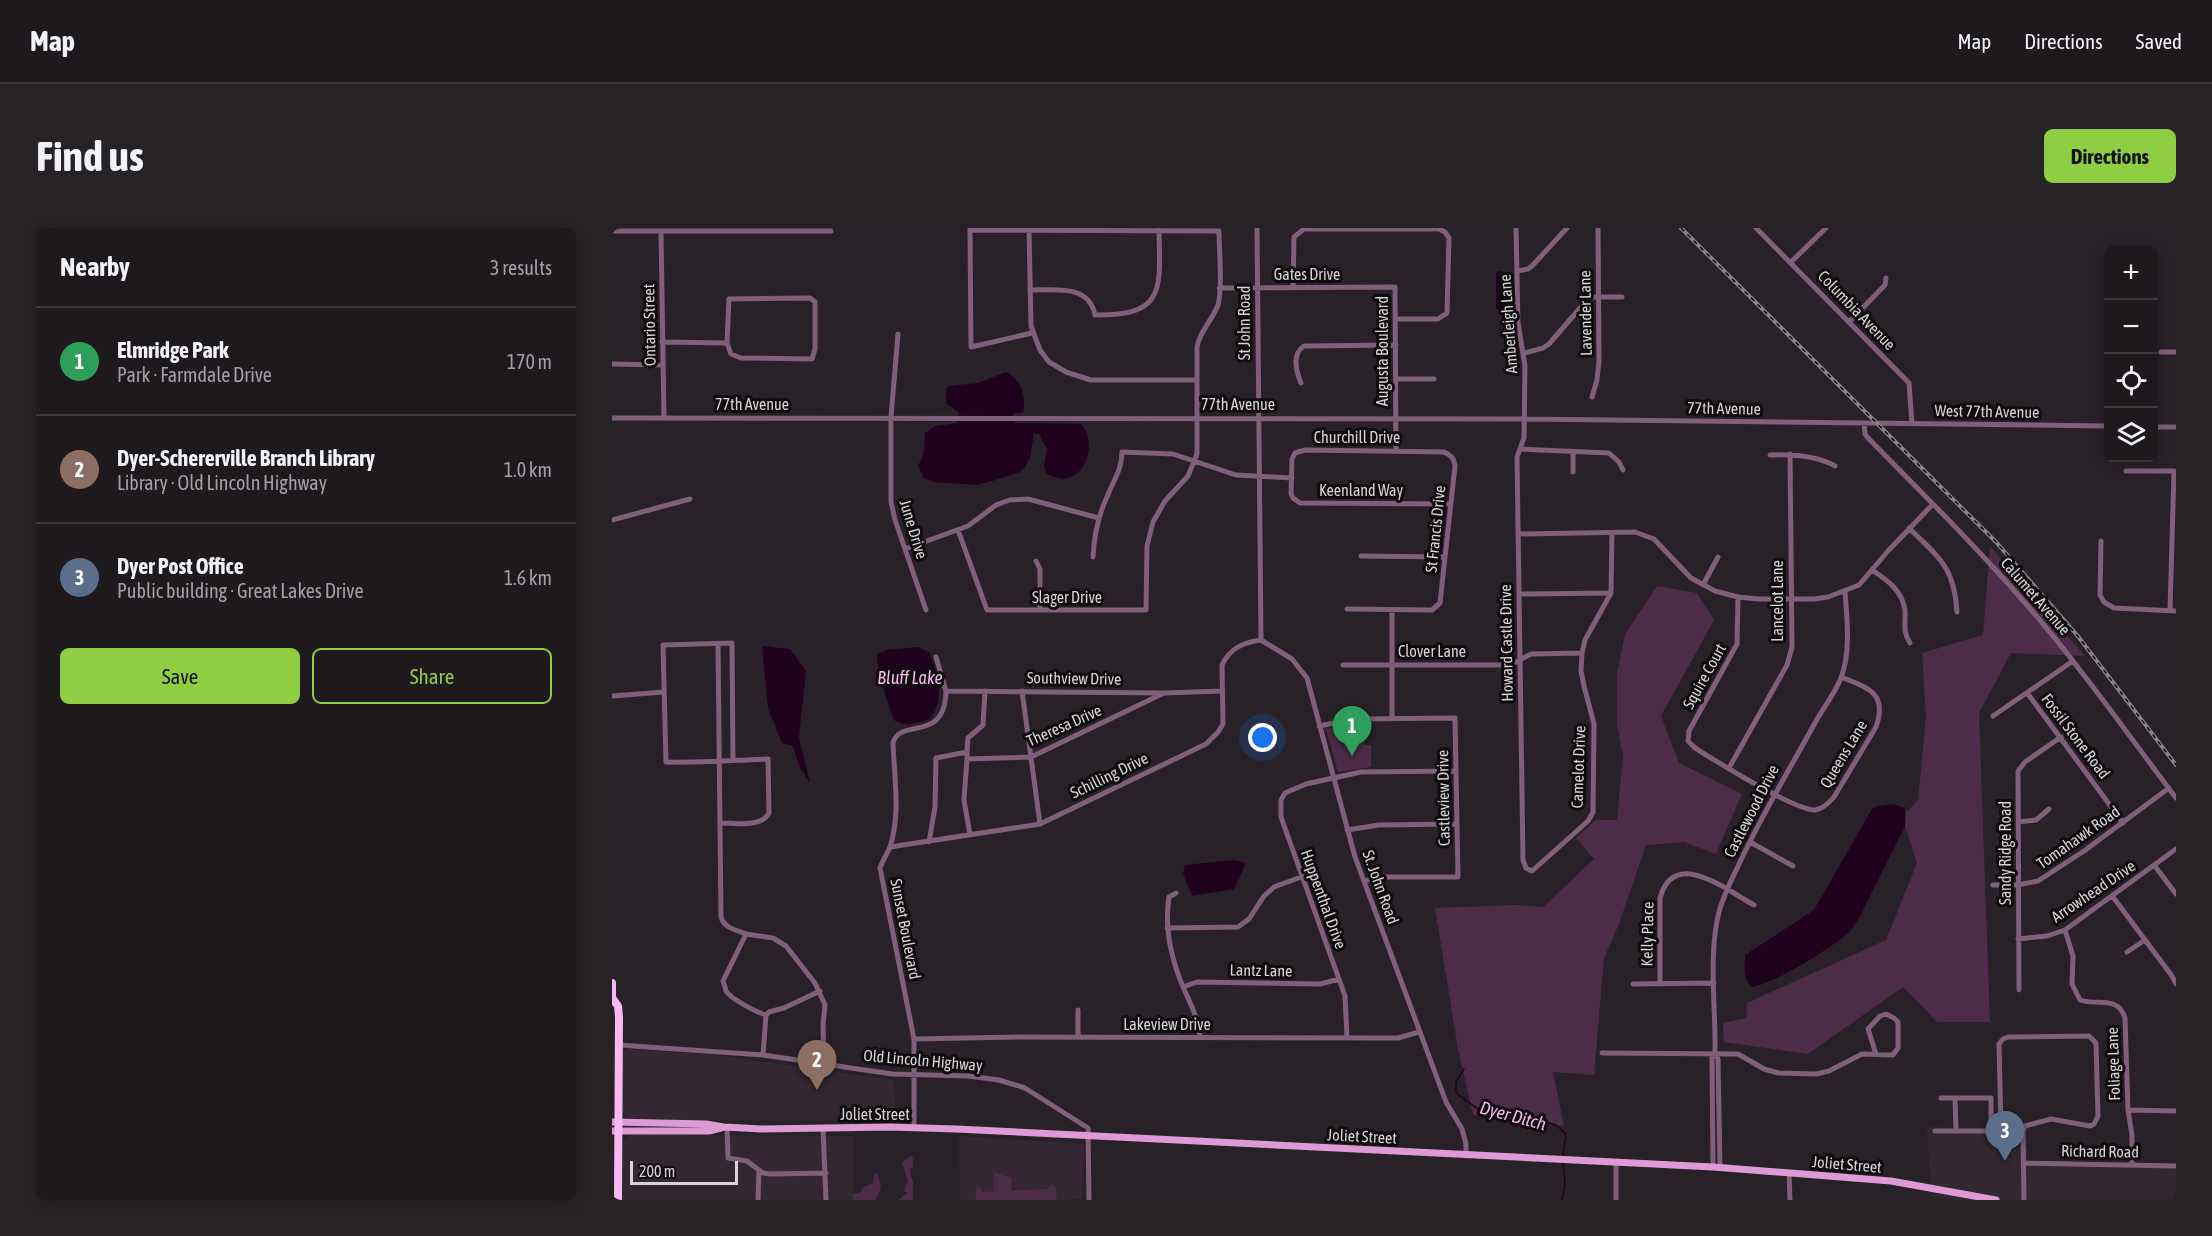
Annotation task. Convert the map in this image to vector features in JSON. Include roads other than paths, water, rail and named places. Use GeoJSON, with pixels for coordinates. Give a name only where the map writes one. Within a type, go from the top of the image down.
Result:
{"type":"FeatureCollection","features":[{"type":"Feature","properties":{"kind":"highway"},"geometry":{"type":"LineString","coordinates":[[612,983],[612,1000],[618,1006],[619,1040],[615,1127],[618,1200]]}},
{"type":"Feature","properties":{"kind":"highway"},"geometry":{"type":"LineString","coordinates":[[612,1025],[614,1026],[615,1044],[619,1040]]}},
{"type":"Feature","properties":{"kind":"main road","name":"Joliet Street"},"geometry":{"type":"LineString","coordinates":[[615,1127],[709,1131],[725,1127],[914,1128],[1716,1167],[1891,1181],[1996,1200]]}},
{"type":"Feature","properties":{"kind":"street","name":"St John Road"},"geometry":{"type":"LineString","coordinates":[[1257,228],[1259,478]]}},
{"type":"Feature","properties":{"kind":"street","name":"Amberleigh Lane"},"geometry":{"type":"LineString","coordinates":[[1516,228],[1518,330],[1524,353],[1524,418]]}},
{"type":"Feature","properties":{"kind":"street"},"geometry":{"type":"LineString","coordinates":[[1517,271],[1532,266],[1567,228]]}},
{"type":"Feature","properties":{"kind":"street","name":"Lavender Lane"},"geometry":{"type":"LineString","coordinates":[[1592,397],[1599,370],[1598,228]]}},
{"type":"Feature","properties":{"kind":"street","name":"Columbia Avenue"},"geometry":{"type":"LineString","coordinates":[[1756,228],[1909,383],[1912,424]]}},
{"type":"Feature","properties":{"kind":"street"},"geometry":{"type":"LineString","coordinates":[[1791,262],[1826,228]]}},
{"type":"Feature","properties":{"kind":"street"},"geometry":{"type":"LineString","coordinates":[[1293,287],[1294,237],[1304,229],[1439,229],[1445,232],[1449,237],[1447,313],[1438,319],[1396,319]]}},
{"type":"Feature","properties":{"kind":"street"},"geometry":{"type":"LineString","coordinates":[[1032,333],[971,347],[970,230],[1219,231],[1220,288],[1217,307],[1198,338],[1196,462]]}},
{"type":"Feature","properties":{"kind":"street"},"geometry":{"type":"LineString","coordinates":[[1029,230],[1032,333],[1049,362],[1077,377],[1091,380],[1197,380]]}},
{"type":"Feature","properties":{"kind":"street"},"geometry":{"type":"LineString","coordinates":[[1030,290],[1072,290],[1081,293],[1092,304],[1095,315],[1121,315],[1138,310],[1149,302],[1160,277],[1159,230]]}},
{"type":"Feature","properties":{"kind":"street"},"geometry":{"type":"LineString","coordinates":[[612,231],[831,231]]}},
{"type":"Feature","properties":{"kind":"street","name":"Ontario Street"},"geometry":{"type":"LineString","coordinates":[[661,232],[664,418]]}},
{"type":"Feature","properties":{"kind":"street"},"geometry":{"type":"LineString","coordinates":[[1850,321],[1885,285],[1886,279]]}},
{"type":"Feature","properties":{"kind":"street","name":"Gates Drive"},"geometry":{"type":"LineString","coordinates":[[1220,288],[1395,287]]}},
{"type":"Feature","properties":{"kind":"street","name":"Augusta Boulevard"},"geometry":{"type":"LineString","coordinates":[[1395,287],[1395,451]]}},
{"type":"Feature","properties":{"kind":"street"},"geometry":{"type":"LineString","coordinates":[[1524,353],[1549,344],[1587,300],[1598,297],[1622,297]]}},
{"type":"Feature","properties":{"kind":"street"},"geometry":{"type":"LineString","coordinates":[[810,298],[815,302],[815,349],[812,359],[741,358],[731,354],[727,343],[729,299],[810,298]]}},
{"type":"Feature","properties":{"kind":"street","name":"June Drive"},"geometry":{"type":"LineString","coordinates":[[898,334],[891,417],[891,502],[926,610]]}},
{"type":"Feature","properties":{"kind":"street"},"geometry":{"type":"LineString","coordinates":[[663,342],[727,343]]}},
{"type":"Feature","properties":{"kind":"street"},"geometry":{"type":"LineString","coordinates":[[1301,383],[1297,373],[1297,355],[1304,346],[1396,345]]}},
{"type":"Feature","properties":{"kind":"street"},"geometry":{"type":"LineString","coordinates":[[2160,352],[2176,352]]}},
{"type":"Feature","properties":{"kind":"street"},"geometry":{"type":"LineString","coordinates":[[612,364],[663,365]]}},
{"type":"Feature","properties":{"kind":"street"},"geometry":{"type":"LineString","coordinates":[[1396,379],[1434,379]]}},
{"type":"Feature","properties":{"kind":"street","name":"77th Avenue"},"geometry":{"type":"LineString","coordinates":[[612,418],[1524,418],[1864,423]]}},
{"type":"Feature","properties":{"kind":"street","name":"Howard Castle Drive"},"geometry":{"type":"LineString","coordinates":[[1524,418],[1524,438],[1517,457],[1523,860],[1526,868]]}},
{"type":"Feature","properties":{"kind":"street","name":"West 77th Avenue"},"geometry":{"type":"LineString","coordinates":[[1864,423],[2104,426]]}},
{"type":"Feature","properties":{"kind":"street","name":"Calumet Avenue"},"geometry":{"type":"LineString","coordinates":[[1864,423],[1865,434],[1869,439],[2014,590],[2073,661],[2176,798]]}},
{"type":"Feature","properties":{"kind":"street"},"geometry":{"type":"LineString","coordinates":[[2158,427],[2176,427]]}},
{"type":"Feature","properties":{"kind":"street"},"geometry":{"type":"LineString","coordinates":[[1520,449],[1609,453],[1619,462],[1623,470]]}},
{"type":"Feature","properties":{"kind":"street","name":"Churchill Drive"},"geometry":{"type":"LineString","coordinates":[[1292,478],[1292,459],[1295,453],[1300,451],[1444,452]]}},
{"type":"Feature","properties":{"kind":"street"},"geometry":{"type":"LineString","coordinates":[[1093,557],[1099,518],[1107,496],[1121,470],[1122,452],[1163,452],[1236,475],[1292,478]]}},
{"type":"Feature","properties":{"kind":"street","name":"St Francis Drive"},"geometry":{"type":"LineString","coordinates":[[1392,610],[1432,610],[1440,603],[1455,461],[1444,452]]}},
{"type":"Feature","properties":{"kind":"street"},"geometry":{"type":"LineString","coordinates":[[1573,452],[1573,472]]}},
{"type":"Feature","properties":{"kind":"street"},"geometry":{"type":"LineString","coordinates":[[1770,455],[1790,454],[1825,460],[1835,466]]}},
{"type":"Feature","properties":{"kind":"street","name":"Lancelot Lane"},"geometry":{"type":"LineString","coordinates":[[1729,768],[1787,665],[1792,647],[1790,454]]}},
{"type":"Feature","properties":{"kind":"street","name":"Slager Drive"},"geometry":{"type":"LineString","coordinates":[[958,530],[987,610],[1146,610],[1147,546],[1153,522],[1165,501],[1188,476],[1196,462]]}},
{"type":"Feature","properties":{"kind":"street"},"geometry":{"type":"LineString","coordinates":[[2101,541],[2100,595],[2104,602],[2114,608],[2173,610],[2175,471],[2126,471]]}},
{"type":"Feature","properties":{"kind":"street"},"geometry":{"type":"LineString","coordinates":[[1259,478],[1261,640]]}},
{"type":"Feature","properties":{"kind":"street","name":"Keenland Way"},"geometry":{"type":"LineString","coordinates":[[1292,478],[1293,498],[1300,503],[1451,504]]}},
{"type":"Feature","properties":{"kind":"street"},"geometry":{"type":"LineString","coordinates":[[905,549],[958,530],[973,523],[996,505],[1019,498],[1045,502],[1099,518]]}},
{"type":"Feature","properties":{"kind":"street"},"geometry":{"type":"LineString","coordinates":[[612,520],[690,499]]}},
{"type":"Feature","properties":{"kind":"street"},"geometry":{"type":"LineString","coordinates":[[1518,534],[1635,532],[1654,539],[1677,565],[1703,585],[1715,591],[1738,597],[1814,599],[1845,592],[1859,585],[1933,504]]}},
{"type":"Feature","properties":{"kind":"street"},"geometry":{"type":"LineString","coordinates":[[1910,528],[1944,563],[1955,591],[1957,612]]}},
{"type":"Feature","properties":{"kind":"street","name":"Camelot Drive"},"geometry":{"type":"LineString","coordinates":[[1526,868],[1532,871],[1535,869],[1588,820],[1593,812],[1594,723],[1582,678],[1582,653],[1585,640],[1611,592],[1612,533]]}},
{"type":"Feature","properties":{"kind":"street"},"geometry":{"type":"LineString","coordinates":[[1361,556],[1445,557]]}},
{"type":"Feature","properties":{"kind":"street"},"geometry":{"type":"LineString","coordinates":[[1703,585],[1718,557]]}},
{"type":"Feature","properties":{"kind":"street"},"geometry":{"type":"LineString","coordinates":[[1036,561],[1040,569],[1040,610]]}},
{"type":"Feature","properties":{"kind":"street"},"geometry":{"type":"LineString","coordinates":[[1872,570],[1891,583],[1900,595],[1905,609],[1904,634],[1910,643]]}},
{"type":"Feature","properties":{"kind":"street"},"geometry":{"type":"LineString","coordinates":[[1519,594],[1611,592]]}},
{"type":"Feature","properties":{"kind":"street","name":"Castlewood Drive"},"geometry":{"type":"LineString","coordinates":[[1716,1167],[1712,1058],[1715,1053],[1714,943],[1719,914],[1727,890],[1750,842],[1841,677],[1847,629],[1845,592]]}},
{"type":"Feature","properties":{"kind":"street","name":"Squire Court"},"geometry":{"type":"LineString","coordinates":[[1689,731],[1737,644],[1738,597]]}},
{"type":"Feature","properties":{"kind":"street"},"geometry":{"type":"LineString","coordinates":[[1319,726],[1355,719],[1392,718],[1392,610],[1347,609]]}},
{"type":"Feature","properties":{"kind":"street","name":"Schilling Drive"},"geometry":{"type":"LineString","coordinates":[[890,847],[1040,824],[1206,744],[1223,724],[1222,665],[1225,659],[1243,643],[1261,640]]}},
{"type":"Feature","properties":{"kind":"street","name":"St. John Road"},"geometry":{"type":"LineString","coordinates":[[1261,640],[1292,659],[1307,678],[1347,831],[1446,1102],[1462,1129],[1466,1156]]}},
{"type":"Feature","properties":{"kind":"street"},"geometry":{"type":"LineString","coordinates":[[720,823],[762,821],[769,813],[768,759],[733,760],[720,760],[710,763],[666,762],[663,645],[732,643],[733,760]]}},
{"type":"Feature","properties":{"kind":"street"},"geometry":{"type":"LineString","coordinates":[[718,644],[723,923],[746,934],[773,938],[786,946],[800,960],[820,992],[825,1005],[824,1063]]}},
{"type":"Feature","properties":{"kind":"street","name":"Clover Lane"},"geometry":{"type":"LineString","coordinates":[[1342,665],[1505,665],[1531,654],[1582,653]]}},
{"type":"Feature","properties":{"kind":"street"},"geometry":{"type":"LineString","coordinates":[[936,657],[946,691]]}},
{"type":"Feature","properties":{"kind":"street"},"geometry":{"type":"LineString","coordinates":[[1994,716],[2073,661]]}},
{"type":"Feature","properties":{"kind":"street","name":"Queens Lane"},"geometry":{"type":"LineString","coordinates":[[1689,731],[1688,741],[1695,748],[1775,794],[1803,808],[1816,810],[1827,805],[1834,797],[1876,727],[1880,716],[1880,705],[1876,696],[1866,687],[1841,677]]}},
{"type":"Feature","properties":{"kind":"street","name":"Southview Drive"},"geometry":{"type":"LineString","coordinates":[[946,691],[1166,693],[1222,691]]}},
{"type":"Feature","properties":{"kind":"street","name":"Sunset Boulevard"},"geometry":{"type":"LineString","coordinates":[[914,1128],[914,1040],[880,868],[890,847],[896,811],[893,743],[895,737],[900,733],[927,726],[937,720],[943,712],[946,691]]}},
{"type":"Feature","properties":{"kind":"street"},"geometry":{"type":"LineString","coordinates":[[970,835],[964,800],[968,738],[983,725],[985,691]]}},
{"type":"Feature","properties":{"kind":"street"},"geometry":{"type":"LineString","coordinates":[[1022,691],[1040,824]]}},
{"type":"Feature","properties":{"kind":"street"},"geometry":{"type":"LineString","coordinates":[[612,696],[664,692]]}},
{"type":"Feature","properties":{"kind":"street","name":"Theresa Drive"},"geometry":{"type":"LineString","coordinates":[[929,842],[935,807],[936,758],[967,755],[1031,757],[1166,693]]}},
{"type":"Feature","properties":{"kind":"street","name":"Fossil Stone Road"},"geometry":{"type":"LineString","coordinates":[[2028,694],[2123,823]]}},
{"type":"Feature","properties":{"kind":"street","name":"Castleview Drive"},"geometry":{"type":"LineString","coordinates":[[1364,881],[1380,877],[1458,877],[1455,718],[1392,718]]}},
{"type":"Feature","properties":{"kind":"street","name":"Sandy Ridge Road"},"geometry":{"type":"LineString","coordinates":[[2019,990],[2018,771],[2025,762],[2061,737]]}},
{"type":"Feature","properties":{"kind":"street","name":"Huppenthal Drive"},"geometry":{"type":"LineString","coordinates":[[1347,1038],[1347,1006],[1339,979],[1281,817],[1280,808],[1285,793],[1306,784],[1333,777],[1373,771],[1456,771]]}},
{"type":"Feature","properties":{"kind":"street","name":"Tomahawk Road"},"geometry":{"type":"LineString","coordinates":[[1994,885],[2018,885],[2038,881],[2123,823],[2169,788]]}},
{"type":"Feature","properties":{"kind":"street"},"geometry":{"type":"LineString","coordinates":[[2018,822],[2036,820],[2049,809]]}},
{"type":"Feature","properties":{"kind":"street"},"geometry":{"type":"LineString","coordinates":[[1347,831],[1379,825],[1457,824]]}},
{"type":"Feature","properties":{"kind":"street"},"geometry":{"type":"LineString","coordinates":[[1750,842],[1793,866]]}},
{"type":"Feature","properties":{"kind":"street","name":"Arrowhead Drive"},"geometry":{"type":"LineString","coordinates":[[2018,939],[2047,936],[2065,930],[2176,849]]}},
{"type":"Feature","properties":{"kind":"street"},"geometry":{"type":"LineString","coordinates":[[2154,865],[2176,894]]}},
{"type":"Feature","properties":{"kind":"street","name":"Kelly Place"},"geometry":{"type":"LineString","coordinates":[[1660,983],[1660,898],[1663,888],[1670,879],[1678,873],[1701,876],[1754,905]]}},
{"type":"Feature","properties":{"kind":"street"},"geometry":{"type":"LineString","coordinates":[[1167,928],[1238,927],[1249,919],[1264,896],[1274,887],[1301,877]]}},
{"type":"Feature","properties":{"kind":"street"},"geometry":{"type":"LineString","coordinates":[[1176,892],[1169,897],[1167,928],[1171,955],[1199,1024],[1200,1038]]}},
{"type":"Feature","properties":{"kind":"street"},"geometry":{"type":"LineString","coordinates":[[2113,897],[2176,984]]}},
{"type":"Feature","properties":{"kind":"street","name":"Foliage Lane"},"geometry":{"type":"LineString","coordinates":[[2065,930],[2073,956],[2072,984],[2080,1000],[2088,1003],[2116,1004],[2122,1009],[2126,1018],[2132,1165]]}},
{"type":"Feature","properties":{"kind":"street"},"geometry":{"type":"LineString","coordinates":[[746,934],[723,981],[726,990],[732,996],[766,1015]]}},
{"type":"Feature","properties":{"kind":"street"},"geometry":{"type":"LineString","coordinates":[[2127,952],[2145,940]]}},
{"type":"Feature","properties":{"kind":"street","name":"Lantz Lane"},"geometry":{"type":"LineString","coordinates":[[1183,987],[1197,982],[1320,984],[1339,979]]}},
{"type":"Feature","properties":{"kind":"street"},"geometry":{"type":"LineString","coordinates":[[1634,984],[1714,983]]}},
{"type":"Feature","properties":{"kind":"street"},"geometry":{"type":"LineString","coordinates":[[763,1055],[766,1015],[820,992]]}},
{"type":"Feature","properties":{"kind":"street"},"geometry":{"type":"LineString","coordinates":[[1078,1010],[1078,1037]]}},
{"type":"Feature","properties":{"kind":"street"},"geometry":{"type":"LineString","coordinates":[[1602,1053],[1738,1054],[1764,1070],[1778,1073],[1817,1074],[1829,1071],[1862,1054],[1893,1055],[1898,1048],[1898,1022],[1886,1014],[1880,1016],[1868,1029],[1876,1054]]}},
{"type":"Feature","properties":{"kind":"street","name":"Lakeview Drive"},"geometry":{"type":"LineString","coordinates":[[914,1040],[1078,1037],[1398,1038],[1419,1032]]}},
{"type":"Feature","properties":{"kind":"street"},"geometry":{"type":"LineString","coordinates":[[2001,1128],[1999,1044],[2002,1039],[2017,1036],[2089,1036],[2093,1039],[2096,1043],[2098,1116],[2094,1124],[2085,1127],[2051,1119],[2025,1126],[2023,1131],[2024,1200]]}},
{"type":"Feature","properties":{"kind":"street"},"geometry":{"type":"LineString","coordinates":[[619,1040],[629,1045]]}},
{"type":"Feature","properties":{"kind":"street","name":"Old Lincoln Highway"},"geometry":{"type":"LineString","coordinates":[[619,1040],[629,1045],[763,1055],[914,1076],[968,1076],[999,1080],[1025,1088],[1086,1126],[1089,1135]]}},
{"type":"Feature","properties":{"kind":"street"},"geometry":{"type":"LineString","coordinates":[[1941,1098],[1991,1098],[1992,1131]]}},
{"type":"Feature","properties":{"kind":"street"},"geometry":{"type":"LineString","coordinates":[[1955,1098],[1956,1131]]}},
{"type":"Feature","properties":{"kind":"street"},"geometry":{"type":"LineString","coordinates":[[2128,1110],[2176,1111]]}},
{"type":"Feature","properties":{"kind":"street"},"geometry":{"type":"LineString","coordinates":[[725,1127],[728,1158],[747,1161],[763,1173],[826,1173]]}},
{"type":"Feature","properties":{"kind":"street"},"geometry":{"type":"LineString","coordinates":[[727,1145],[730,1136],[738,1128]]}},
{"type":"Feature","properties":{"kind":"street"},"geometry":{"type":"LineString","coordinates":[[823,1128],[826,1200]]}},
{"type":"Feature","properties":{"kind":"street"},"geometry":{"type":"LineString","coordinates":[[1935,1131],[1992,1131],[2001,1128],[2023,1131]]}},
{"type":"Feature","properties":{"kind":"street"},"geometry":{"type":"LineString","coordinates":[[1089,1135],[1089,1200]]}},
{"type":"Feature","properties":{"kind":"street"},"geometry":{"type":"LineString","coordinates":[[1616,1162],[1616,1200]]}},
{"type":"Feature","properties":{"kind":"street","name":"Richard Road"},"geometry":{"type":"LineString","coordinates":[[2024,1163],[2176,1166]]}},
{"type":"Feature","properties":{"kind":"street"},"geometry":{"type":"LineString","coordinates":[[758,1200],[759,1170]]}},
{"type":"Feature","properties":{"kind":"street"},"geometry":{"type":"LineString","coordinates":[[1789,1172],[1790,1200]]}},
{"type":"Feature","properties":{"kind":"water"},"geometry":{"type":"Polygon","coordinates":[[[1506,272],[1505,309],[1496,309],[1496,273],[1506,272]]]}},
{"type":"Feature","properties":{"kind":"water"},"geometry":{"type":"Polygon","coordinates":[[[1006,372],[1019,384],[1023,395],[1023,412],[1013,414],[1015,423],[1081,424],[1087,434],[1089,444],[1084,465],[1068,478],[1058,478],[1046,473],[1044,466],[1047,449],[1039,434],[1034,433],[1030,457],[1020,472],[976,485],[933,482],[924,478],[918,466],[924,453],[925,433],[936,426],[957,423],[959,413],[946,403],[946,390],[949,386],[978,383],[1006,372]]]}},
{"type":"Feature","properties":{"kind":"water"},"geometry":{"type":"Polygon","coordinates":[[[762,646],[790,649],[806,671],[799,737],[810,783],[799,766],[793,746],[782,743],[768,708],[762,646]]]}},
{"type":"Feature","properties":{"kind":"water","name":"Bluff Lake"},"geometry":{"type":"Polygon","coordinates":[[[918,647],[929,652],[937,678],[939,695],[935,711],[930,719],[903,724],[894,720],[891,712],[881,678],[877,653],[885,652],[885,650],[918,647]]]}},
{"type":"Feature","properties":{"kind":"water"},"geometry":{"type":"Polygon","coordinates":[[[1893,804],[1905,808],[1905,826],[1851,930],[1800,966],[1752,987],[1746,976],[1745,955],[1814,910],[1872,809],[1893,804]]]}},
{"type":"Feature","properties":{"kind":"water"},"geometry":{"type":"Polygon","coordinates":[[[1234,860],[1246,863],[1234,889],[1192,896],[1183,873],[1185,865],[1234,860]]]}},
{"type":"Feature","properties":{"kind":"waterway","name":"Dyer Ditch"},"geometry":{"type":"LineString","coordinates":[[1464,1069],[1456,1082],[1456,1093],[1478,1109],[1498,1109],[1556,1125],[1566,1134],[1563,1157]]}},
{"type":"Feature","properties":{"kind":"waterway","name":"Dyer Ditch"},"geometry":{"type":"LineString","coordinates":[[1562,1200],[1565,1184],[1563,1161]]}},
{"type":"Feature","properties":{"kind":"railway"},"geometry":{"type":"LineString","coordinates":[[1681,228],[1996,542],[2077,635],[2176,765]]}},
{"type":"Feature","properties":{"kind":"place","name":"Elmridge Park"},"geometry":{"type":"Point","coordinates":[1352,756]}},
{"type":"Feature","properties":{"kind":"place","name":"Dyer-Schererville Branch Library"},"geometry":{"type":"Point","coordinates":[817,1090]}},
{"type":"Feature","properties":{"kind":"place","name":"Dyer Post Office"},"geometry":{"type":"Point","coordinates":[2005,1161]}}]}
